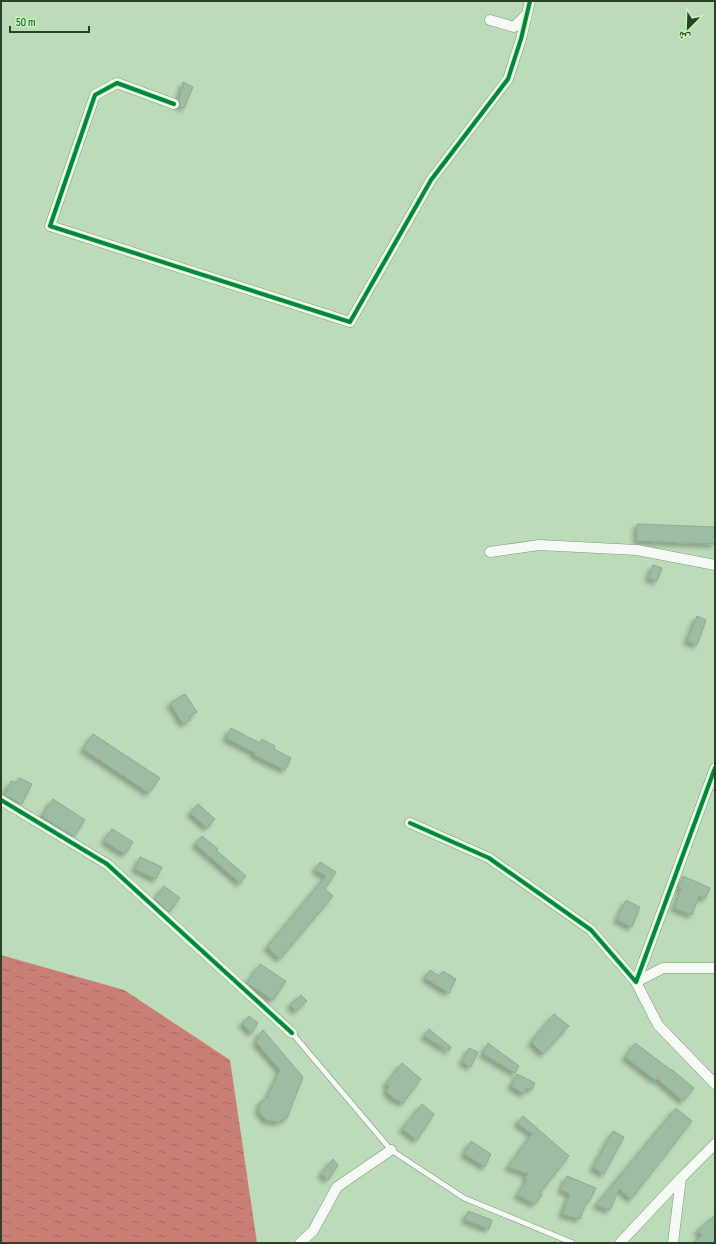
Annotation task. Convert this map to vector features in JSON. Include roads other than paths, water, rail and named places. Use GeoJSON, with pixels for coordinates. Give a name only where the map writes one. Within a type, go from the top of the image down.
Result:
{"type":"FeatureCollection","features":[{"type":"Feature","properties":{"kind":"street"},"geometry":{"type":"LineString","coordinates":[[174,104],[117,84],[95,95],[50,226],[350,322],[431,180],[508,79],[521,39],[530,1]]}},
{"type":"Feature","properties":{"kind":"street"},"geometry":{"type":"LineString","coordinates":[[490,20],[514,27],[527,14]]}},
{"type":"Feature","properties":{"kind":"street"},"geometry":{"type":"LineString","coordinates":[[490,552],[539,544],[637,550],[715,565]]}},
{"type":"Feature","properties":{"kind":"street"},"geometry":{"type":"LineString","coordinates":[[636,982],[715,768]]}},
{"type":"Feature","properties":{"kind":"street"},"geometry":{"type":"LineString","coordinates":[[1,800],[107,864],[292,1034]]}},
{"type":"Feature","properties":{"kind":"street"},"geometry":{"type":"LineString","coordinates":[[410,823],[489,858],[591,930],[636,982],[658,1025],[715,1084]]}},
{"type":"Feature","properties":{"kind":"street"},"geometry":{"type":"LineString","coordinates":[[636,982],[663,968],[715,968]]}},
{"type":"Feature","properties":{"kind":"street"},"geometry":{"type":"LineString","coordinates":[[620,1243],[715,1144]]}},
{"type":"Feature","properties":{"kind":"street"},"geometry":{"type":"LineString","coordinates":[[300,1243],[312,1231],[337,1187],[391,1150]]}},
{"type":"Feature","properties":{"kind":"street"},"geometry":{"type":"LineString","coordinates":[[673,1243],[681,1178]]}},
{"type":"Feature","properties":{"kind":"lane"},"geometry":{"type":"LineString","coordinates":[[292,1034],[391,1150],[464,1198],[573,1243]]}},
{"type":"Feature","properties":{"kind":"water"},"geometry":{"type":"Polygon","coordinates":[[[1,955],[124,990],[230,1060],[257,1243],[1,1243],[1,955]]]}}]}
